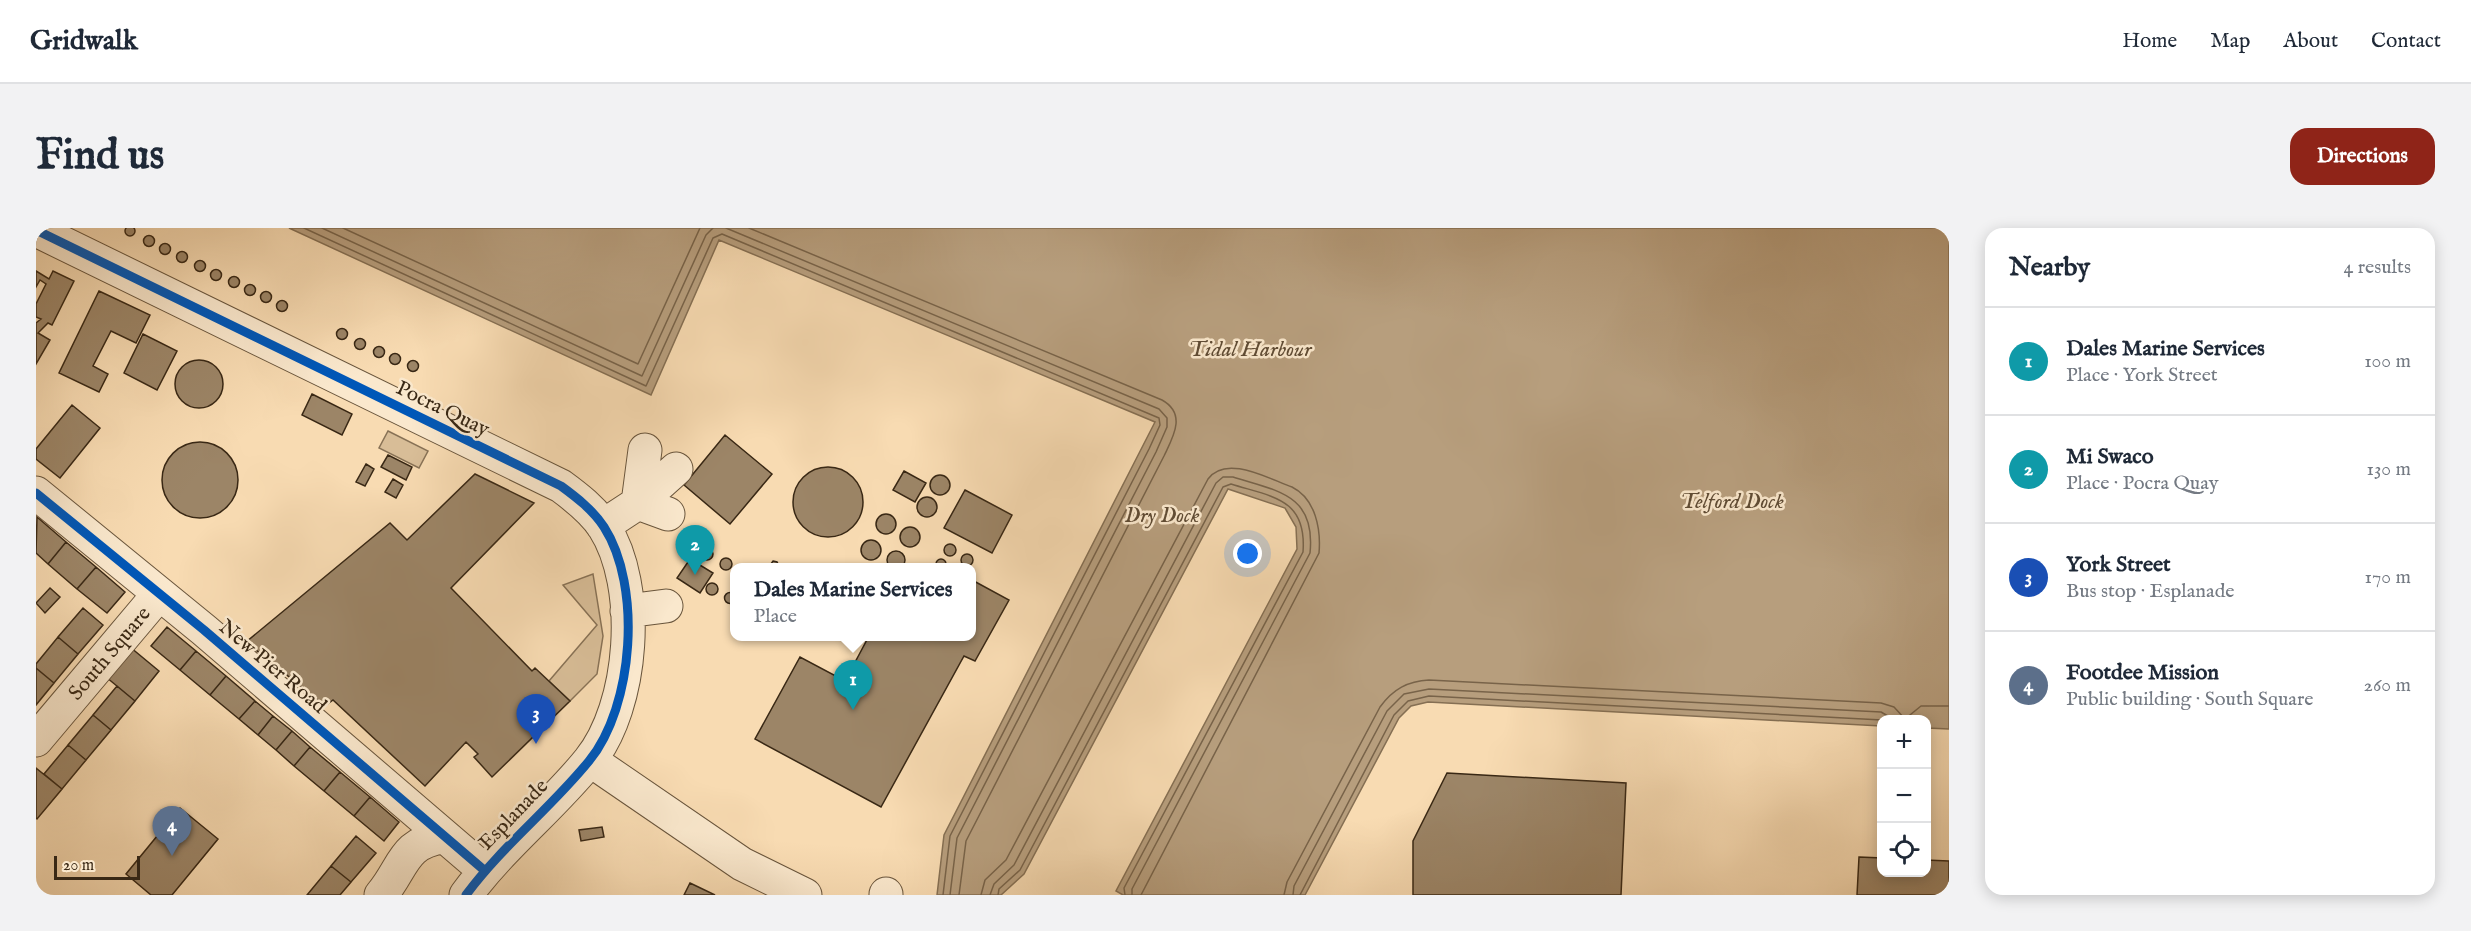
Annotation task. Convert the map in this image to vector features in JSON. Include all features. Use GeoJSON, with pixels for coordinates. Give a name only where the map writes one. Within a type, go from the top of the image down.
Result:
{"type":"FeatureCollection","features":[{"type":"Feature","properties":{"kind":"street","name":"Pocra Quay"},"geometry":{"type":"LineString","coordinates":[[36,230],[291,355],[381,413],[450,418],[467,455],[561,486],[578,498],[603,526],[617,557],[627,611],[629,652],[617,705],[590,760]]}},
{"type":"Feature","properties":{"kind":"street"},"geometry":{"type":"LineString","coordinates":[[645,450],[653,508]]}},
{"type":"Feature","properties":{"kind":"street"},"geometry":{"type":"LineString","coordinates":[[603,526],[653,508],[676,469]]}},
{"type":"Feature","properties":{"kind":"street","name":"New Pier Road"},"geometry":{"type":"LineString","coordinates":[[36,493],[383,782],[442,837],[475,883]]}},
{"type":"Feature","properties":{"kind":"street","name":"South Square"},"geometry":{"type":"LineString","coordinates":[[36,740],[159,594]]}},
{"type":"Feature","properties":{"kind":"street"},"geometry":{"type":"LineString","coordinates":[[627,611],[666,606]]}},
{"type":"Feature","properties":{"kind":"street"},"geometry":{"type":"LineString","coordinates":[[590,760],[742,864],[805,895]]}},
{"type":"Feature","properties":{"kind":"street","name":"Esplanade"},"geometry":{"type":"LineString","coordinates":[[475,883],[590,760]]}},
{"type":"Feature","properties":{"kind":"street"},"geometry":{"type":"LineString","coordinates":[[381,895],[396,878],[408,852],[428,839],[442,837]]}},
{"type":"Feature","properties":{"kind":"shaded area"},"geometry":{"type":"Polygon","coordinates":[[[388,431],[428,451],[419,468],[379,448],[388,431]]]}},
{"type":"Feature","properties":{"kind":"shaded area"},"geometry":{"type":"Polygon","coordinates":[[[593,574],[603,636],[597,674],[570,701],[549,681],[597,625],[563,585],[593,574]]]}},
{"type":"Feature","properties":{"kind":"water"},"geometry":{"type":"Polygon","coordinates":[[[289,228],[1949,228],[1949,729],[1931,728],[1931,715],[1877,715],[1877,726],[1428,702],[1411,706],[1399,718],[1305,895],[1123,895],[1116,891],[1297,549],[1296,527],[1285,508],[1228,489],[1024,874],[1001,895],[937,895],[944,835],[1155,422],[719,240],[651,395],[289,228]]]}},
{"type":"Feature","properties":{"kind":"building"},"geometry":{"type":"Polygon","coordinates":[[[130,226],[135,231],[130,236],[125,231],[130,226]]]}},
{"type":"Feature","properties":{"kind":"building"},"geometry":{"type":"Polygon","coordinates":[[[149,235],[155,241],[149,247],[143,241],[149,235]]]}},
{"type":"Feature","properties":{"kind":"building"},"geometry":{"type":"Polygon","coordinates":[[[165,243],[171,249],[165,255],[159,249],[165,243]]]}},
{"type":"Feature","properties":{"kind":"building"},"geometry":{"type":"Polygon","coordinates":[[[182,251],[188,257],[182,263],[176,257],[182,251]]]}},
{"type":"Feature","properties":{"kind":"building"},"geometry":{"type":"Polygon","coordinates":[[[200,260],[206,266],[200,272],[194,266],[200,260]]]}},
{"type":"Feature","properties":{"kind":"building"},"geometry":{"type":"Polygon","coordinates":[[[216,269],[222,275],[216,281],[210,275],[216,269]]]}},
{"type":"Feature","properties":{"kind":"building"},"geometry":{"type":"Polygon","coordinates":[[[36,271],[49,279],[53,271],[74,281],[52,325],[48,323],[38,333],[50,340],[36,364],[36,323],[41,319],[36,317],[36,304],[46,284],[40,280],[36,287],[36,271]]]}},
{"type":"Feature","properties":{"kind":"building"},"geometry":{"type":"Polygon","coordinates":[[[234,276],[240,282],[234,288],[228,282],[234,276]]]}},
{"type":"Feature","properties":{"kind":"building"},"geometry":{"type":"Polygon","coordinates":[[[250,284],[256,290],[250,296],[244,290],[250,284]]]}},
{"type":"Feature","properties":{"kind":"building"},"geometry":{"type":"Polygon","coordinates":[[[99,291],[150,315],[136,343],[111,331],[93,366],[108,374],[99,392],[59,373],[99,291]]]}},
{"type":"Feature","properties":{"kind":"building"},"geometry":{"type":"Polygon","coordinates":[[[266,291],[272,297],[266,303],[260,297],[266,291]]]}},
{"type":"Feature","properties":{"kind":"building"},"geometry":{"type":"Polygon","coordinates":[[[282,300],[288,306],[282,312],[276,306],[282,300]]]}},
{"type":"Feature","properties":{"kind":"building"},"geometry":{"type":"Polygon","coordinates":[[[342,328],[348,334],[342,340],[336,334],[342,328]]]}},
{"type":"Feature","properties":{"kind":"building"},"geometry":{"type":"Polygon","coordinates":[[[143,334],[177,351],[157,390],[124,373],[143,334]]]}},
{"type":"Feature","properties":{"kind":"building"},"geometry":{"type":"Polygon","coordinates":[[[360,338],[366,344],[360,350],[354,344],[360,338]]]}},
{"type":"Feature","properties":{"kind":"building"},"geometry":{"type":"Polygon","coordinates":[[[379,346],[385,352],[379,358],[373,352],[379,346]]]}},
{"type":"Feature","properties":{"kind":"building"},"geometry":{"type":"Polygon","coordinates":[[[395,353],[401,359],[395,365],[389,359],[395,353]]]}},
{"type":"Feature","properties":{"kind":"building"},"geometry":{"type":"Polygon","coordinates":[[[194,360],[204,360],[216,367],[223,379],[223,389],[216,401],[204,408],[194,408],[179,397],[175,389],[175,379],[186,364],[194,360]]]}},
{"type":"Feature","properties":{"kind":"building"},"geometry":{"type":"Polygon","coordinates":[[[413,360],[419,366],[413,372],[407,366],[413,360]]]}},
{"type":"Feature","properties":{"kind":"building"},"geometry":{"type":"Polygon","coordinates":[[[312,394],[352,414],[342,435],[302,415],[312,394]]]}},
{"type":"Feature","properties":{"kind":"building"},"geometry":{"type":"Polygon","coordinates":[[[72,405],[100,428],[60,478],[36,459],[36,449],[72,405]]]}},
{"type":"Feature","properties":{"kind":"building"},"geometry":{"type":"Polygon","coordinates":[[[725,435],[772,474],[730,524],[684,485],[725,435]]]}},
{"type":"Feature","properties":{"kind":"building"},"geometry":{"type":"Polygon","coordinates":[[[193,442],[207,442],[221,448],[232,459],[238,473],[235,495],[227,507],[207,518],[193,518],[179,512],[168,501],[162,487],[162,473],[168,459],[179,448],[193,442]]]}},
{"type":"Feature","properties":{"kind":"building"},"geometry":{"type":"Polygon","coordinates":[[[388,455],[412,467],[406,480],[381,467],[388,455]]]}},
{"type":"Feature","properties":{"kind":"building"},"geometry":{"type":"Polygon","coordinates":[[[366,464],[374,469],[365,486],[356,482],[366,464]]]}},
{"type":"Feature","properties":{"kind":"building"},"geometry":{"type":"Polygon","coordinates":[[[821,467],[835,467],[848,473],[857,482],[863,495],[861,515],[853,527],[835,537],[821,537],[808,531],[799,522],[793,509],[793,495],[799,482],[808,473],[821,467]]]}},
{"type":"Feature","properties":{"kind":"building"},"geometry":{"type":"Polygon","coordinates":[[[904,471],[926,483],[915,502],[893,490],[904,471]]]}},
{"type":"Feature","properties":{"kind":"building"},"geometry":{"type":"Polygon","coordinates":[[[475,474],[534,503],[451,588],[532,671],[535,668],[570,701],[492,777],[474,757],[478,754],[466,742],[425,786],[333,700],[325,706],[246,642],[390,523],[407,540],[475,474]]]}},
{"type":"Feature","properties":{"kind":"building"},"geometry":{"type":"Polygon","coordinates":[[[936,475],[944,475],[950,481],[950,489],[944,495],[936,495],[930,489],[930,481],[936,475]]]}},
{"type":"Feature","properties":{"kind":"building"},"geometry":{"type":"Polygon","coordinates":[[[393,479],[403,485],[396,498],[385,492],[393,479]]]}},
{"type":"Feature","properties":{"kind":"building"},"geometry":{"type":"Polygon","coordinates":[[[965,490],[1012,515],[992,553],[944,528],[965,490]]]}},
{"type":"Feature","properties":{"kind":"building"},"geometry":{"type":"Polygon","coordinates":[[[927,497],[934,500],[937,507],[934,514],[927,517],[920,514],[917,507],[920,500],[927,497]]]}},
{"type":"Feature","properties":{"kind":"building"},"geometry":{"type":"Polygon","coordinates":[[[882,514],[890,514],[896,520],[896,528],[890,534],[882,534],[876,528],[876,520],[882,514]]]}},
{"type":"Feature","properties":{"kind":"building"},"geometry":{"type":"Polygon","coordinates":[[[37,517],[66,542],[48,564],[36,553],[37,517]]]}},
{"type":"Feature","properties":{"kind":"building"},"geometry":{"type":"Polygon","coordinates":[[[906,527],[914,527],[920,533],[920,541],[914,547],[906,547],[900,541],[900,533],[906,527]]]}},
{"type":"Feature","properties":{"kind":"building"},"geometry":{"type":"Polygon","coordinates":[[[871,540],[878,543],[881,550],[878,557],[871,560],[864,557],[861,550],[864,543],[871,540]]]}},
{"type":"Feature","properties":{"kind":"building"},"geometry":{"type":"Polygon","coordinates":[[[66,542],[96,567],[77,589],[48,564],[66,542]]]}},
{"type":"Feature","properties":{"kind":"building"},"geometry":{"type":"Polygon","coordinates":[[[952,544],[956,550],[952,556],[948,556],[944,548],[952,544]]]}},
{"type":"Feature","properties":{"kind":"building"},"geometry":{"type":"Polygon","coordinates":[[[709,548],[713,554],[709,560],[705,560],[701,552],[709,548]]]}},
{"type":"Feature","properties":{"kind":"building"},"geometry":{"type":"Polygon","coordinates":[[[892,551],[900,551],[905,556],[905,563],[887,563],[887,556],[892,551]]]}},
{"type":"Feature","properties":{"kind":"building"},"geometry":{"type":"Polygon","coordinates":[[[965,554],[973,558],[972,563],[961,562],[965,554]]]}},
{"type":"Feature","properties":{"kind":"building"},"geometry":{"type":"Polygon","coordinates":[[[724,558],[732,562],[728,570],[720,566],[724,558]]]}},
{"type":"Feature","properties":{"kind":"building"},"geometry":{"type":"Polygon","coordinates":[[[690,559],[713,573],[700,593],[677,578],[690,559]]]}},
{"type":"Feature","properties":{"kind":"building"},"geometry":{"type":"Polygon","coordinates":[[[937,560],[945,560],[946,563],[936,563],[937,560]]]}},
{"type":"Feature","properties":{"kind":"building"},"geometry":{"type":"Polygon","coordinates":[[[96,567],[125,592],[107,613],[77,589],[96,567]]]}},
{"type":"Feature","properties":{"kind":"building"},"geometry":{"type":"Polygon","coordinates":[[[976,582],[1009,600],[975,661],[964,656],[881,807],[755,739],[800,657],[845,681],[866,641],[976,641],[976,582]]]}},
{"type":"Feature","properties":{"kind":"building"},"geometry":{"type":"Polygon","coordinates":[[[714,583],[718,589],[714,595],[710,595],[706,587],[714,583]]]}},
{"type":"Feature","properties":{"kind":"building"},"geometry":{"type":"Polygon","coordinates":[[[50,588],[60,597],[45,613],[36,603],[50,588]]]}},
{"type":"Feature","properties":{"kind":"building"},"geometry":{"type":"Polygon","coordinates":[[[730,592],[730,604],[724,598],[730,592]]]}},
{"type":"Feature","properties":{"kind":"building"},"geometry":{"type":"Polygon","coordinates":[[[83,608],[103,625],[78,654],[58,637],[83,608]]]}},
{"type":"Feature","properties":{"kind":"building"},"geometry":{"type":"Polygon","coordinates":[[[167,627],[196,651],[180,670],[151,646],[167,627]]]}},
{"type":"Feature","properties":{"kind":"building"},"geometry":{"type":"Polygon","coordinates":[[[58,637],[78,654],[54,683],[36,668],[36,664],[58,637]]]}},
{"type":"Feature","properties":{"kind":"building"},"geometry":{"type":"Polygon","coordinates":[[[130,647],[159,671],[135,701],[106,677],[130,647]]]}},
{"type":"Feature","properties":{"kind":"building"},"geometry":{"type":"Polygon","coordinates":[[[196,651],[226,676],[210,695],[180,670],[196,651]]]}},
{"type":"Feature","properties":{"kind":"building"},"geometry":{"type":"Polygon","coordinates":[[[36,668],[54,683],[36,705],[36,668]]]}},
{"type":"Feature","properties":{"kind":"building"},"geometry":{"type":"Polygon","coordinates":[[[226,676],[255,701],[239,719],[210,695],[226,676]]]}},
{"type":"Feature","properties":{"kind":"building"},"geometry":{"type":"Polygon","coordinates":[[[117,686],[135,701],[111,730],[93,715],[117,686]]]}},
{"type":"Feature","properties":{"kind":"building"},"geometry":{"type":"Polygon","coordinates":[[[255,701],[273,716],[258,735],[239,719],[255,701]]]}},
{"type":"Feature","properties":{"kind":"building"},"geometry":{"type":"Polygon","coordinates":[[[93,715],[111,730],[86,760],[68,745],[93,715]]]}},
{"type":"Feature","properties":{"kind":"building"},"geometry":{"type":"Polygon","coordinates":[[[273,716],[292,731],[276,750],[258,735],[273,716]]]}},
{"type":"Feature","properties":{"kind":"building"},"geometry":{"type":"Polygon","coordinates":[[[292,731],[310,747],[294,766],[276,750],[292,731]]]}},
{"type":"Feature","properties":{"kind":"building"},"geometry":{"type":"Polygon","coordinates":[[[68,745],[86,760],[62,789],[44,774],[68,745]]]}},
{"type":"Feature","properties":{"kind":"building"},"geometry":{"type":"Polygon","coordinates":[[[310,747],[340,772],[324,791],[294,766],[310,747]]]}},
{"type":"Feature","properties":{"kind":"building"},"geometry":{"type":"Polygon","coordinates":[[[36,768],[62,789],[37,819],[36,818],[36,768]]]}},
{"type":"Feature","properties":{"kind":"building"},"geometry":{"type":"Polygon","coordinates":[[[340,772],[370,797],[354,816],[324,791],[340,772]]]}},
{"type":"Feature","properties":{"kind":"building"},"geometry":{"type":"Polygon","coordinates":[[[1447,773],[1626,783],[1621,895],[1413,895],[1413,841],[1447,773]]]}},
{"type":"Feature","properties":{"kind":"building"},"geometry":{"type":"Polygon","coordinates":[[[370,797],[399,822],[384,841],[354,816],[370,797]]]}},
{"type":"Feature","properties":{"kind":"building"},"geometry":{"type":"Polygon","coordinates":[[[180,808],[218,839],[172,895],[151,895],[126,874],[180,808]]]}},
{"type":"Feature","properties":{"kind":"building"},"geometry":{"type":"Polygon","coordinates":[[[602,827],[604,837],[581,841],[579,830],[602,827]]]}},
{"type":"Feature","properties":{"kind":"building"},"geometry":{"type":"Polygon","coordinates":[[[356,836],[376,853],[351,882],[331,866],[356,836]]]}},
{"type":"Feature","properties":{"kind":"building"},"geometry":{"type":"Polygon","coordinates":[[[1859,857],[1877,858],[1877,877],[1931,877],[1931,860],[1949,861],[1949,895],[1857,895],[1859,857]]]}},
{"type":"Feature","properties":{"kind":"building"},"geometry":{"type":"Polygon","coordinates":[[[331,866],[351,882],[340,895],[307,895],[331,866]]]}},
{"type":"Feature","properties":{"kind":"building"},"geometry":{"type":"Polygon","coordinates":[[[690,883],[715,895],[684,895],[690,883]]]}},
{"type":"Feature","properties":{"kind":"cycle path"},"geometry":{"type":"LineString","coordinates":[[36,230],[561,486],[590,509],[604,527],[616,552],[624,581],[628,612],[628,646],[624,678],[616,710],[604,738],[589,761],[495,860],[466,895]]}},
{"type":"Feature","properties":{"kind":"cycle path"},"geometry":{"type":"LineString","coordinates":[[36,493],[204,630],[484,870]]}},
{"type":"Feature","properties":{"kind":"place","name":"Mi Swaco"},"geometry":{"type":"Point","coordinates":[695,575]}},
{"type":"Feature","properties":{"kind":"place","name":"Dales Marine Services"},"geometry":{"type":"Point","coordinates":[853,710]}},
{"type":"Feature","properties":{"kind":"place","name":"York Street"},"geometry":{"type":"Point","coordinates":[536,744]}},
{"type":"Feature","properties":{"kind":"place","name":"Footdee Mission"},"geometry":{"type":"Point","coordinates":[172,856]}},
{"type":"Feature","properties":{"kind":"water label","name":"Tidal Harbour"},"geometry":{"type":"Point","coordinates":[1250,348]}},
{"type":"Feature","properties":{"kind":"water label","name":"Telford Dock"},"geometry":{"type":"Point","coordinates":[1732,500]}},
{"type":"Feature","properties":{"kind":"water label","name":"Dry Dock"},"geometry":{"type":"Point","coordinates":[1162,514]}}]}
